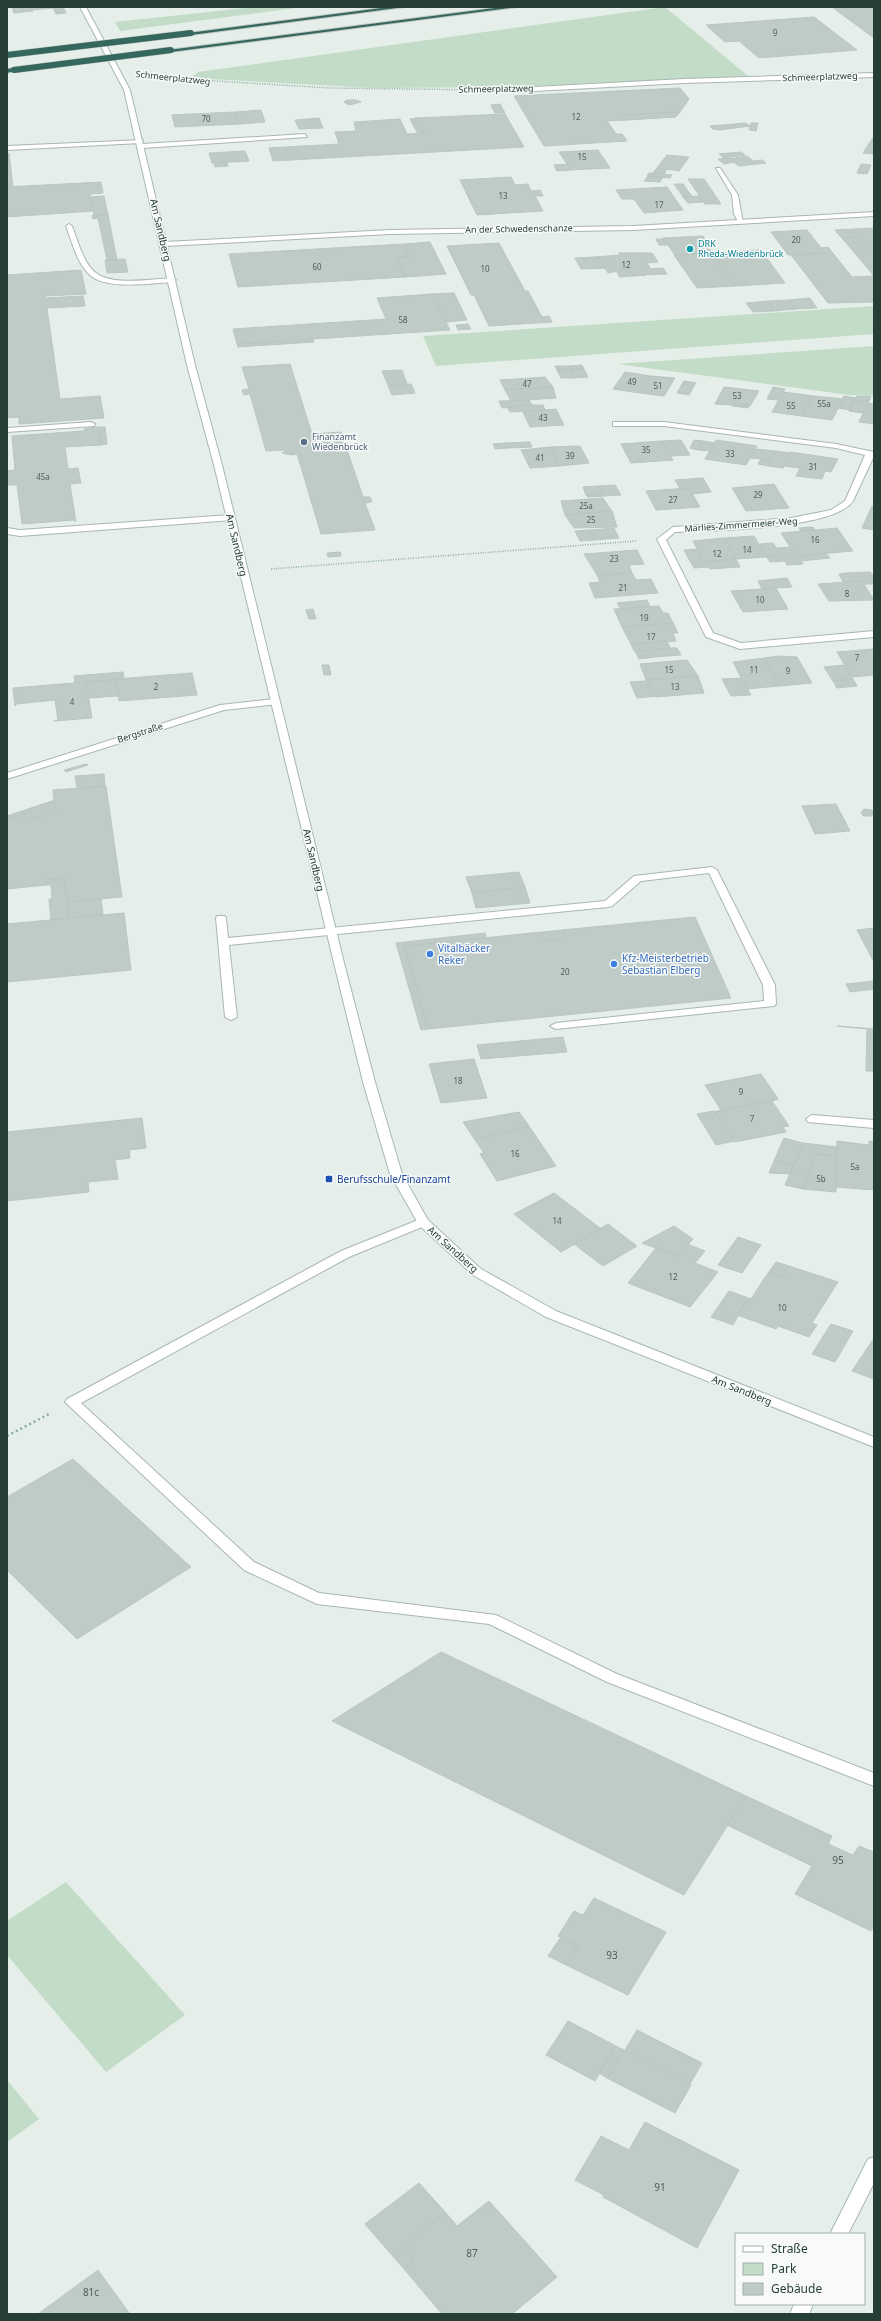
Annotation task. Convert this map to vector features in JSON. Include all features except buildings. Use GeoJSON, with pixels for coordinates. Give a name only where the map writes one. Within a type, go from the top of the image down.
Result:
{"type":"FeatureCollection","features":[{"type":"Feature","properties":{"kind":"highway"},"geometry":{"type":"LineString","coordinates":[[7,55],[402,7]]}},
{"type":"Feature","properties":{"kind":"highway"},"geometry":{"type":"LineString","coordinates":[[7,71],[515,7]]}},
{"type":"Feature","properties":{"kind":"main road","name":"Am Sandberg"},"geometry":{"type":"LineString","coordinates":[[83,7],[119,72],[127,90],[165,244],[191,365],[331,931],[369,1082],[396,1174],[423,1222],[477,1272],[550,1314],[874,1442]]}},
{"type":"Feature","properties":{"kind":"main road","name":"Schmeerplatzweg"},"geometry":{"type":"LineString","coordinates":[[516,90],[684,81],[874,75]]}},
{"type":"Feature","properties":{"kind":"main road"},"geometry":{"type":"LineString","coordinates":[[7,148],[305,136]]}},
{"type":"Feature","properties":{"kind":"main road"},"geometry":{"type":"LineString","coordinates":[[718,169],[735,195],[737,214],[741,222]]}},
{"type":"Feature","properties":{"kind":"main road","name":"An der Schwedenschanze"},"geometry":{"type":"LineString","coordinates":[[165,244],[398,231],[633,228],[874,214]]}},
{"type":"Feature","properties":{"kind":"main road"},"geometry":{"type":"LineString","coordinates":[[68,226],[86,266],[94,275],[103,279],[124,282],[172,280]]}},
{"type":"Feature","properties":{"kind":"main road"},"geometry":{"type":"LineString","coordinates":[[7,430],[91,424]]}},
{"type":"Feature","properties":{"kind":"main road","name":"Marlies-Zimmermeier-Weg"},"geometry":{"type":"LineString","coordinates":[[616,424],[664,424],[836,446],[872,454],[846,505],[832,515],[809,520],[673,530],[661,539]]}},
{"type":"Feature","properties":{"kind":"main road"},"geometry":{"type":"LineString","coordinates":[[7,531],[20,533],[230,518]]}},
{"type":"Feature","properties":{"kind":"main road"},"geometry":{"type":"LineString","coordinates":[[661,539],[709,634],[740,646],[874,634]]}},
{"type":"Feature","properties":{"kind":"main road","name":"Bergstraße"},"geometry":{"type":"LineString","coordinates":[[7,776],[223,707],[275,702]]}},
{"type":"Feature","properties":{"kind":"main road"},"geometry":{"type":"LineString","coordinates":[[223,942],[608,904],[638,878],[712,870],[769,985],[770,1004],[556,1026]]}},
{"type":"Feature","properties":{"kind":"main road"},"geometry":{"type":"LineString","coordinates":[[221,918],[231,1017]]}},
{"type":"Feature","properties":{"kind":"main road"},"geometry":{"type":"LineString","coordinates":[[812,1119],[874,1124]]}},
{"type":"Feature","properties":{"kind":"main road"},"geometry":{"type":"LineString","coordinates":[[423,1222],[345,1254],[72,1402],[249,1566],[317,1598],[491,1619],[612,1678],[874,1780]]}},
{"type":"Feature","properties":{"kind":"main road"},"geometry":{"type":"LineString","coordinates":[[840,2233],[874,2165]]}},
{"type":"Feature","properties":{"kind":"main road"},"geometry":{"type":"LineString","coordinates":[[799,2314],[804,2305]]}},
{"type":"Feature","properties":{"kind":"path","name":"Schmeerplatzweg"},"geometry":{"type":"LineString","coordinates":[[119,72],[222,83],[367,90],[516,90]]}},
{"type":"Feature","properties":{"kind":"path"},"geometry":{"type":"LineString","coordinates":[[243,572],[661,539]]}},
{"type":"Feature","properties":{"kind":"path"},"geometry":{"type":"LineString","coordinates":[[7,1436],[72,1402]]}},
{"type":"Feature","properties":{"kind":"green space"},"geometry":{"type":"Polygon","coordinates":[[[255,7],[304,7],[120,31],[115,22],[255,7]]]}},
{"type":"Feature","properties":{"kind":"green space"},"geometry":{"type":"Polygon","coordinates":[[[665,7],[748,76],[515,87],[374,88],[190,78],[198,72],[665,7]]]}},
{"type":"Feature","properties":{"kind":"green space"},"geometry":{"type":"Polygon","coordinates":[[[874,306],[874,334],[436,366],[423,336],[874,306]]]}},
{"type":"Feature","properties":{"kind":"green space"},"geometry":{"type":"Polygon","coordinates":[[[874,346],[874,395],[850,395],[617,364],[874,346]]]}},
{"type":"Feature","properties":{"kind":"green space"},"geometry":{"type":"Polygon","coordinates":[[[66,1882],[185,2015],[106,2072],[7,1955],[7,1921],[66,1882]]]}},
{"type":"Feature","properties":{"kind":"green space"},"geometry":{"type":"Polygon","coordinates":[[[7,2080],[39,2119],[7,2142],[7,2080]]]}},
{"type":"Feature","properties":{"kind":"place","name":"DRK Rheda-Wiedenbrück"},"geometry":{"type":"Point","coordinates":[690,249]}},
{"type":"Feature","properties":{"kind":"place","name":"Finanzamt Wiedenbrück"},"geometry":{"type":"Point","coordinates":[304,442]}},
{"type":"Feature","properties":{"kind":"place","name":"Vitalbäcker Reker"},"geometry":{"type":"Point","coordinates":[430,954]}},
{"type":"Feature","properties":{"kind":"place","name":"Kfz-Meisterbetrieb Sebastian Elberg"},"geometry":{"type":"Point","coordinates":[614,964]}},
{"type":"Feature","properties":{"kind":"place","name":"Berufsschule/Finanzamt"},"geometry":{"type":"Point","coordinates":[329,1179]}}]}
